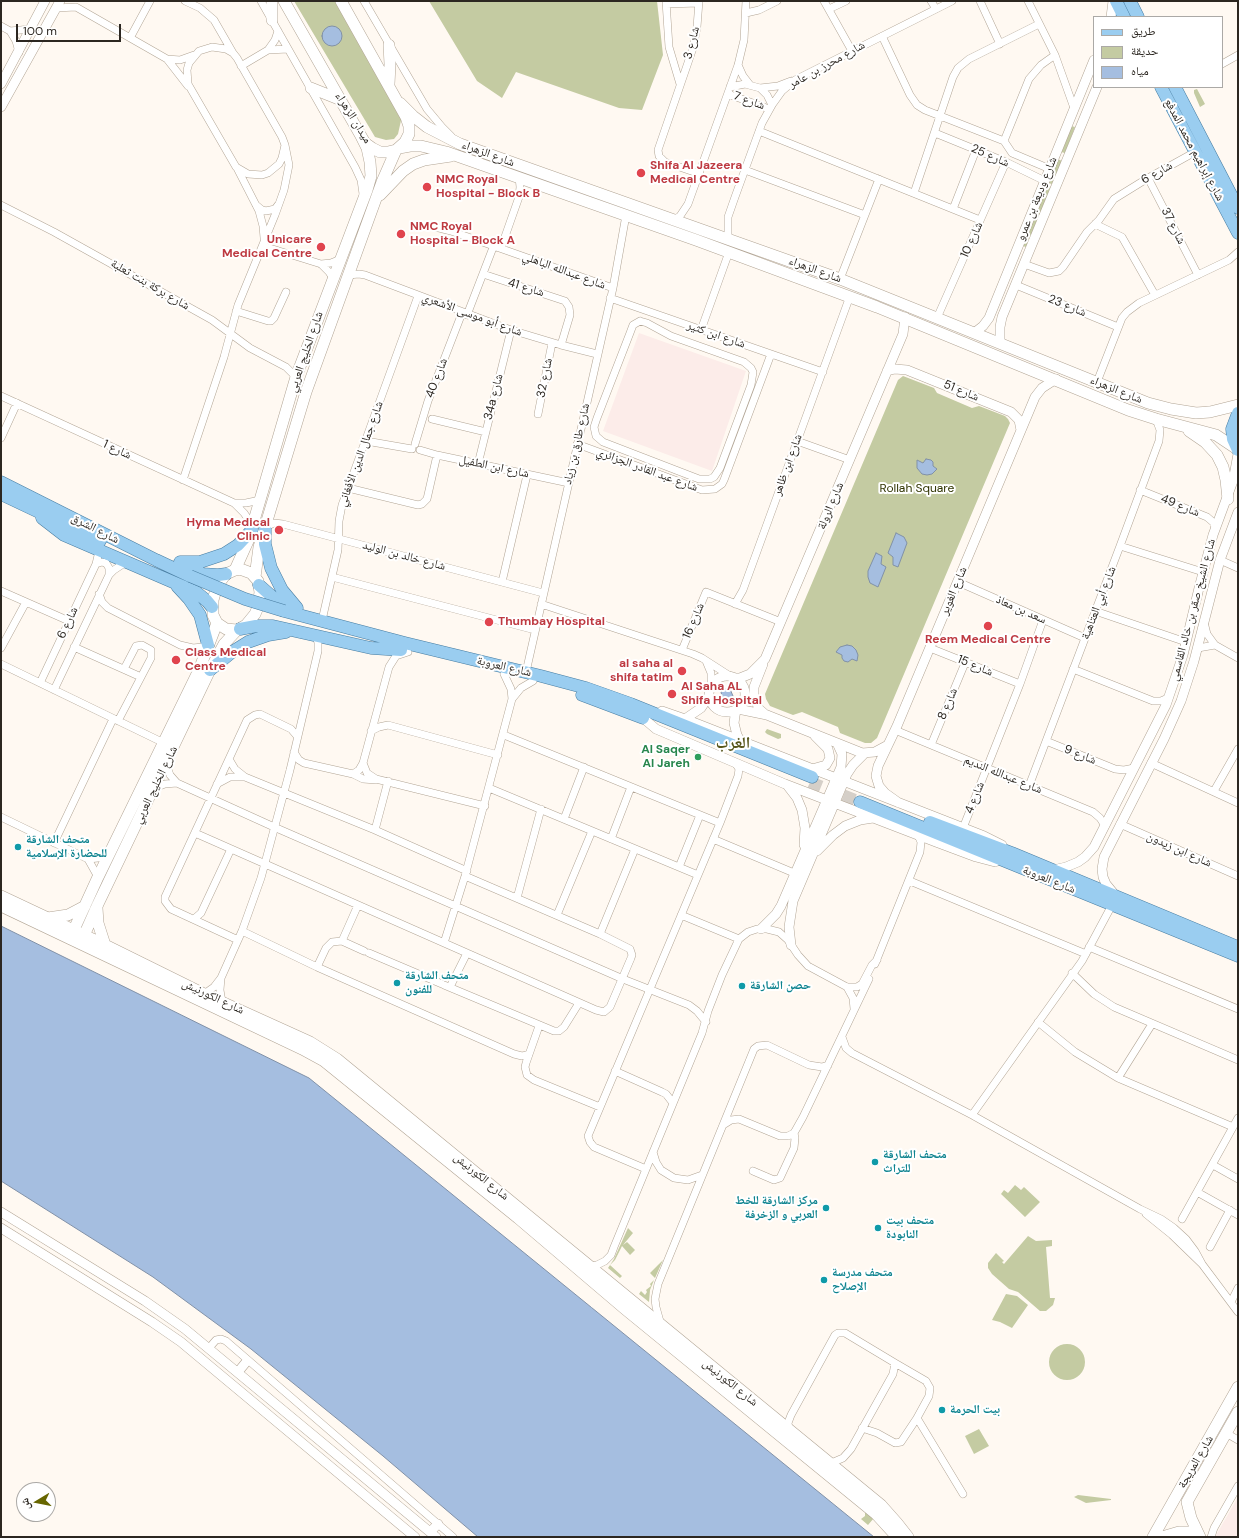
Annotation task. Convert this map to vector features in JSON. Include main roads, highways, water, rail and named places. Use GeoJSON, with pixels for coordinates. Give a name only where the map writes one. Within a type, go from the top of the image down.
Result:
{"type":"FeatureCollection","features":[{"type":"Feature","properties":{"kind":"main road"},"geometry":{"type":"LineString","coordinates":[[272,1],[272,20]]}},
{"type":"Feature","properties":{"kind":"main road","name":"ميدان الزهراء"},"geometry":{"type":"LineString","coordinates":[[284,1],[365,142],[376,150],[388,152],[398,149]]}},
{"type":"Feature","properties":{"kind":"main road"},"geometry":{"type":"LineString","coordinates":[[341,1],[406,116],[409,130],[407,139],[398,149]]}},
{"type":"Feature","properties":{"kind":"main road"},"geometry":{"type":"LineString","coordinates":[[1116,1],[1124,16]]}},
{"type":"Feature","properties":{"kind":"main road"},"geometry":{"type":"LineString","coordinates":[[1130,1],[1138,16]]}},
{"type":"Feature","properties":{"kind":"main road"},"geometry":{"type":"LineString","coordinates":[[389,46],[389,84]]}},
{"type":"Feature","properties":{"kind":"main road"},"geometry":{"type":"LineString","coordinates":[[311,88],[341,100]]}},
{"type":"Feature","properties":{"kind":"main road","name":"شارع إبراهيم محمد المدفع"},"geometry":{"type":"LineString","coordinates":[[1162,88],[1238,234]]}},
{"type":"Feature","properties":{"kind":"main road","name":"شارع إبراهيم محمد المدفع"},"geometry":{"type":"LineString","coordinates":[[1176,88],[1238,208]]}},
{"type":"Feature","properties":{"kind":"main road"},"geometry":{"type":"LineString","coordinates":[[1169,102],[1177,108],[1193,136],[1198,137],[1199,134]]}},
{"type":"Feature","properties":{"kind":"main road","name":"شارع الزهراء"},"geometry":{"type":"LineString","coordinates":[[400,104],[427,127],[460,144],[840,279],[1148,403],[1182,412],[1203,413],[1238,405]]}},
{"type":"Feature","properties":{"kind":"main road","name":"شارع الخليج العربي"},"geometry":{"type":"LineString","coordinates":[[230,572],[244,551],[296,377],[340,259],[363,203],[370,176],[370,162],[367,148],[361,136]]}},
{"type":"Feature","properties":{"kind":"main road","name":"شارع الزهراء"},"geometry":{"type":"LineString","coordinates":[[398,149],[410,146],[421,146],[456,155],[729,252],[905,317],[1128,410],[1216,435],[1238,451]]}},
{"type":"Feature","properties":{"kind":"main road","name":"شارع الخليج العربي"},"geometry":{"type":"LineString","coordinates":[[257,581],[257,557],[300,412],[386,171],[398,149]]}},
{"type":"Feature","properties":{"kind":"main road"},"geometry":{"type":"LineString","coordinates":[[376,199],[390,183],[413,164],[436,157],[456,155]]}},
{"type":"Feature","properties":{"kind":"main road"},"geometry":{"type":"LineString","coordinates":[[966,342],[978,343],[999,350],[1003,348],[1002,344]]}},
{"type":"Feature","properties":{"kind":"main road"},"geometry":{"type":"LineString","coordinates":[[296,377],[294,409],[296,412],[300,412]]}},
{"type":"Feature","properties":{"kind":"main road"},"geometry":{"type":"LineString","coordinates":[[1238,413],[1232,429],[1233,439],[1238,451]]}},
{"type":"Feature","properties":{"kind":"main road"},"geometry":{"type":"LineString","coordinates":[[1180,426],[1205,442],[1217,455],[1225,474],[1228,499]]}},
{"type":"Feature","properties":{"kind":"main road","name":"شارع الشرق"},"geometry":{"type":"LineString","coordinates":[[1,482],[37,506]]}},
{"type":"Feature","properties":{"kind":"main road","name":"شارع الشرق"},"geometry":{"type":"LineString","coordinates":[[1,494],[37,506],[190,580]]}},
{"type":"Feature","properties":{"kind":"main road"},"geometry":{"type":"LineString","coordinates":[[37,506],[59,505],[173,562],[203,574],[218,575],[230,572],[246,571],[276,600],[298,609],[384,631],[395,636],[405,648]]}},
{"type":"Feature","properties":{"kind":"main road"},"geometry":{"type":"LineString","coordinates":[[37,506],[49,524],[64,535],[196,592],[212,607]]}},
{"type":"Feature","properties":{"kind":"main road"},"geometry":{"type":"LineString","coordinates":[[265,527],[265,544],[270,568],[282,590],[298,609]]}},
{"type":"Feature","properties":{"kind":"main road"},"geometry":{"type":"LineString","coordinates":[[173,562],[196,562],[217,558],[232,550],[252,528]]}},
{"type":"Feature","properties":{"kind":"main road"},"geometry":{"type":"LineString","coordinates":[[230,572],[215,593],[212,607],[213,616],[217,623],[226,629],[238,629],[264,625],[314,634],[371,648],[405,648]]}},
{"type":"Feature","properties":{"kind":"main road"},"geometry":{"type":"LineString","coordinates":[[168,580],[183,592],[198,610],[203,623],[208,645]]}},
{"type":"Feature","properties":{"kind":"main road","name":"شارع العروبة"},"geometry":{"type":"LineString","coordinates":[[190,580],[235,602],[504,674],[529,677]]}},
{"type":"Feature","properties":{"kind":"main road"},"geometry":{"type":"LineString","coordinates":[[238,629],[251,620],[255,614],[260,600],[257,581]]}},
{"type":"Feature","properties":{"kind":"main road","name":"شارع الخليج العربي"},"geometry":{"type":"LineString","coordinates":[[77,937],[84,906],[199,670],[217,623]]}},
{"type":"Feature","properties":{"kind":"main road","name":"شارع الخليج العربي"},"geometry":{"type":"LineString","coordinates":[[77,937],[98,904],[210,670],[224,644],[238,629]]}},
{"type":"Feature","properties":{"kind":"main road"},"geometry":{"type":"LineString","coordinates":[[210,670],[232,652],[248,642],[268,635],[299,631]]}},
{"type":"Feature","properties":{"kind":"main road","name":"شارع العروبة"},"geometry":{"type":"LineString","coordinates":[[405,648],[529,677],[586,688],[644,714],[811,776]]}},
{"type":"Feature","properties":{"kind":"main road"},"geometry":{"type":"LineString","coordinates":[[137,823],[133,821],[132,817],[142,787]]}},
{"type":"Feature","properties":{"kind":"main road","name":"شارع العروبة"},"geometry":{"type":"LineString","coordinates":[[861,799],[1114,901],[1238,956]]}},
{"type":"Feature","properties":{"kind":"main road","name":"شارع العروبة"},"geometry":{"type":"LineString","coordinates":[[1010,858],[1053,870],[1114,901],[1238,947]]}},
{"type":"Feature","properties":{"kind":"main road","name":"شارع الكورنيش"},"geometry":{"type":"LineString","coordinates":[[1,896],[47,918],[77,937],[106,945],[204,994],[310,1042],[337,1059],[880,1506],[897,1523],[908,1537]]}},
{"type":"Feature","properties":{"kind":"main road"},"geometry":{"type":"LineString","coordinates":[[98,904],[98,923],[106,945]]}},
{"type":"Feature","properties":{"kind":"main road","name":"شارع الكورنيش"},"geometry":{"type":"LineString","coordinates":[[1,906],[77,937],[302,1049],[328,1064],[518,1218],[625,1309],[876,1514],[897,1537]]}},
{"type":"Feature","properties":{"kind":"main road"},"geometry":{"type":"LineString","coordinates":[[47,918],[68,915],[84,906]]}},
{"type":"Feature","properties":{"kind":"main road","name":"شارع المريجة"},"geometry":{"type":"LineString","coordinates":[[1154,1537],[1238,1387]]}},
{"type":"Feature","properties":{"kind":"main road","name":"شارع المريجة"},"geometry":{"type":"LineString","coordinates":[[1200,1536],[1191,1518],[1187,1502],[1238,1412]]}},
{"type":"Feature","properties":{"kind":"main road"},"geometry":{"type":"LineString","coordinates":[[1200,1479],[1203,1468],[1211,1452],[1209,1448],[1204,1448]]}},
{"type":"Feature","properties":{"kind":"main road"},"geometry":{"type":"LineString","coordinates":[[1167,1536],[1184,1532],[1200,1536]]}},
{"type":"Feature","properties":{"kind":"water"},"geometry":{"type":"Polygon","coordinates":[[[328,26],[336,26],[342,32],[342,40],[336,46],[328,46],[322,40],[322,32],[328,26]]]}},
{"type":"Feature","properties":{"kind":"water"},"geometry":{"type":"Polygon","coordinates":[[[926,459],[931,460],[933,462],[933,466],[937,469],[932,474],[922,474],[917,468],[917,460],[923,463],[926,459]]]}},
{"type":"Feature","properties":{"kind":"water"},"geometry":{"type":"Polygon","coordinates":[[[896,533],[904,537],[907,543],[898,567],[893,565],[893,557],[888,553],[896,533]]]}},
{"type":"Feature","properties":{"kind":"water"},"geometry":{"type":"Polygon","coordinates":[[[876,553],[882,556],[881,564],[886,567],[878,587],[870,583],[868,577],[868,571],[876,553]]]}},
{"type":"Feature","properties":{"kind":"water"},"geometry":{"type":"Polygon","coordinates":[[[847,645],[852,646],[856,650],[858,655],[857,661],[852,659],[848,662],[844,661],[842,655],[836,652],[840,647],[847,645]]]}},
{"type":"Feature","properties":{"kind":"water"},"geometry":{"type":"Polygon","coordinates":[[[724,689],[730,689],[733,696],[726,701],[723,700],[721,692],[724,689]]]}},
{"type":"Feature","properties":{"kind":"water"},"geometry":{"type":"Polygon","coordinates":[[[1,926],[309,1078],[874,1537],[478,1537],[383,1456],[251,1349],[153,1277],[1,1181],[1,926]]]}},
{"type":"Feature","properties":{"kind":"tunnel"},"geometry":{"type":"LineString","coordinates":[[810,782],[860,802]]}},
{"type":"Feature","properties":{"kind":"place","name":"Shifa Al Jazeera Medical Centre"},"geometry":{"type":"Point","coordinates":[641,173]}},
{"type":"Feature","properties":{"kind":"place","name":"NMC Royal Hospital - Block B"},"geometry":{"type":"Point","coordinates":[427,187]}},
{"type":"Feature","properties":{"kind":"place","name":"NMC Royal Hospital - Block A"},"geometry":{"type":"Point","coordinates":[401,234]}},
{"type":"Feature","properties":{"kind":"place","name":"Unicare Medical Centre"},"geometry":{"type":"Point","coordinates":[321,247]}},
{"type":"Feature","properties":{"kind":"place","name":"Hyma Medical Clinic"},"geometry":{"type":"Point","coordinates":[279,530]}},
{"type":"Feature","properties":{"kind":"place","name":"Thumbay Hospital"},"geometry":{"type":"Point","coordinates":[489,622]}},
{"type":"Feature","properties":{"kind":"place","name":"Reem Medical Centre"},"geometry":{"type":"Point","coordinates":[988,626]}},
{"type":"Feature","properties":{"kind":"place","name":"Class Medical Centre"},"geometry":{"type":"Point","coordinates":[176,660]}},
{"type":"Feature","properties":{"kind":"place","name":"al saha al shifa tatim"},"geometry":{"type":"Point","coordinates":[682,671]}},
{"type":"Feature","properties":{"kind":"place","name":"Al Saha AL Shifa Hospital"},"geometry":{"type":"Point","coordinates":[672,694]}},
{"type":"Feature","properties":{"kind":"place","name":"Al Saqer Al Jareh"},"geometry":{"type":"Point","coordinates":[698,757]}},
{"type":"Feature","properties":{"kind":"place","name":"متحف الشارقة للحضارة الإسلامية"},"geometry":{"type":"Point","coordinates":[18,847]}},
{"type":"Feature","properties":{"kind":"place","name":"متحف الشارقة للفنون"},"geometry":{"type":"Point","coordinates":[397,983]}},
{"type":"Feature","properties":{"kind":"place","name":"حصن الشارقة"},"geometry":{"type":"Point","coordinates":[742,986]}},
{"type":"Feature","properties":{"kind":"place","name":"متحف الشارقة للتراث"},"geometry":{"type":"Point","coordinates":[875,1162]}},
{"type":"Feature","properties":{"kind":"place","name":"مركز الشارقة للخط العربي و الزخرفة"},"geometry":{"type":"Point","coordinates":[826,1208]}},
{"type":"Feature","properties":{"kind":"place","name":"متحف بيت النابودة"},"geometry":{"type":"Point","coordinates":[878,1228]}},
{"type":"Feature","properties":{"kind":"place","name":"متحف مدرسة الإصلاح"},"geometry":{"type":"Point","coordinates":[824,1280]}},
{"type":"Feature","properties":{"kind":"place","name":"بيت الحرمة"},"geometry":{"type":"Point","coordinates":[942,1410]}},
{"type":"Feature","properties":{"kind":"district","name":"الغرب"},"geometry":{"type":"Point","coordinates":[733,744]}},
{"type":"Feature","properties":{"kind":"park label","name":"Rollah Square"},"geometry":{"type":"Point","coordinates":[917,489]}}]}
